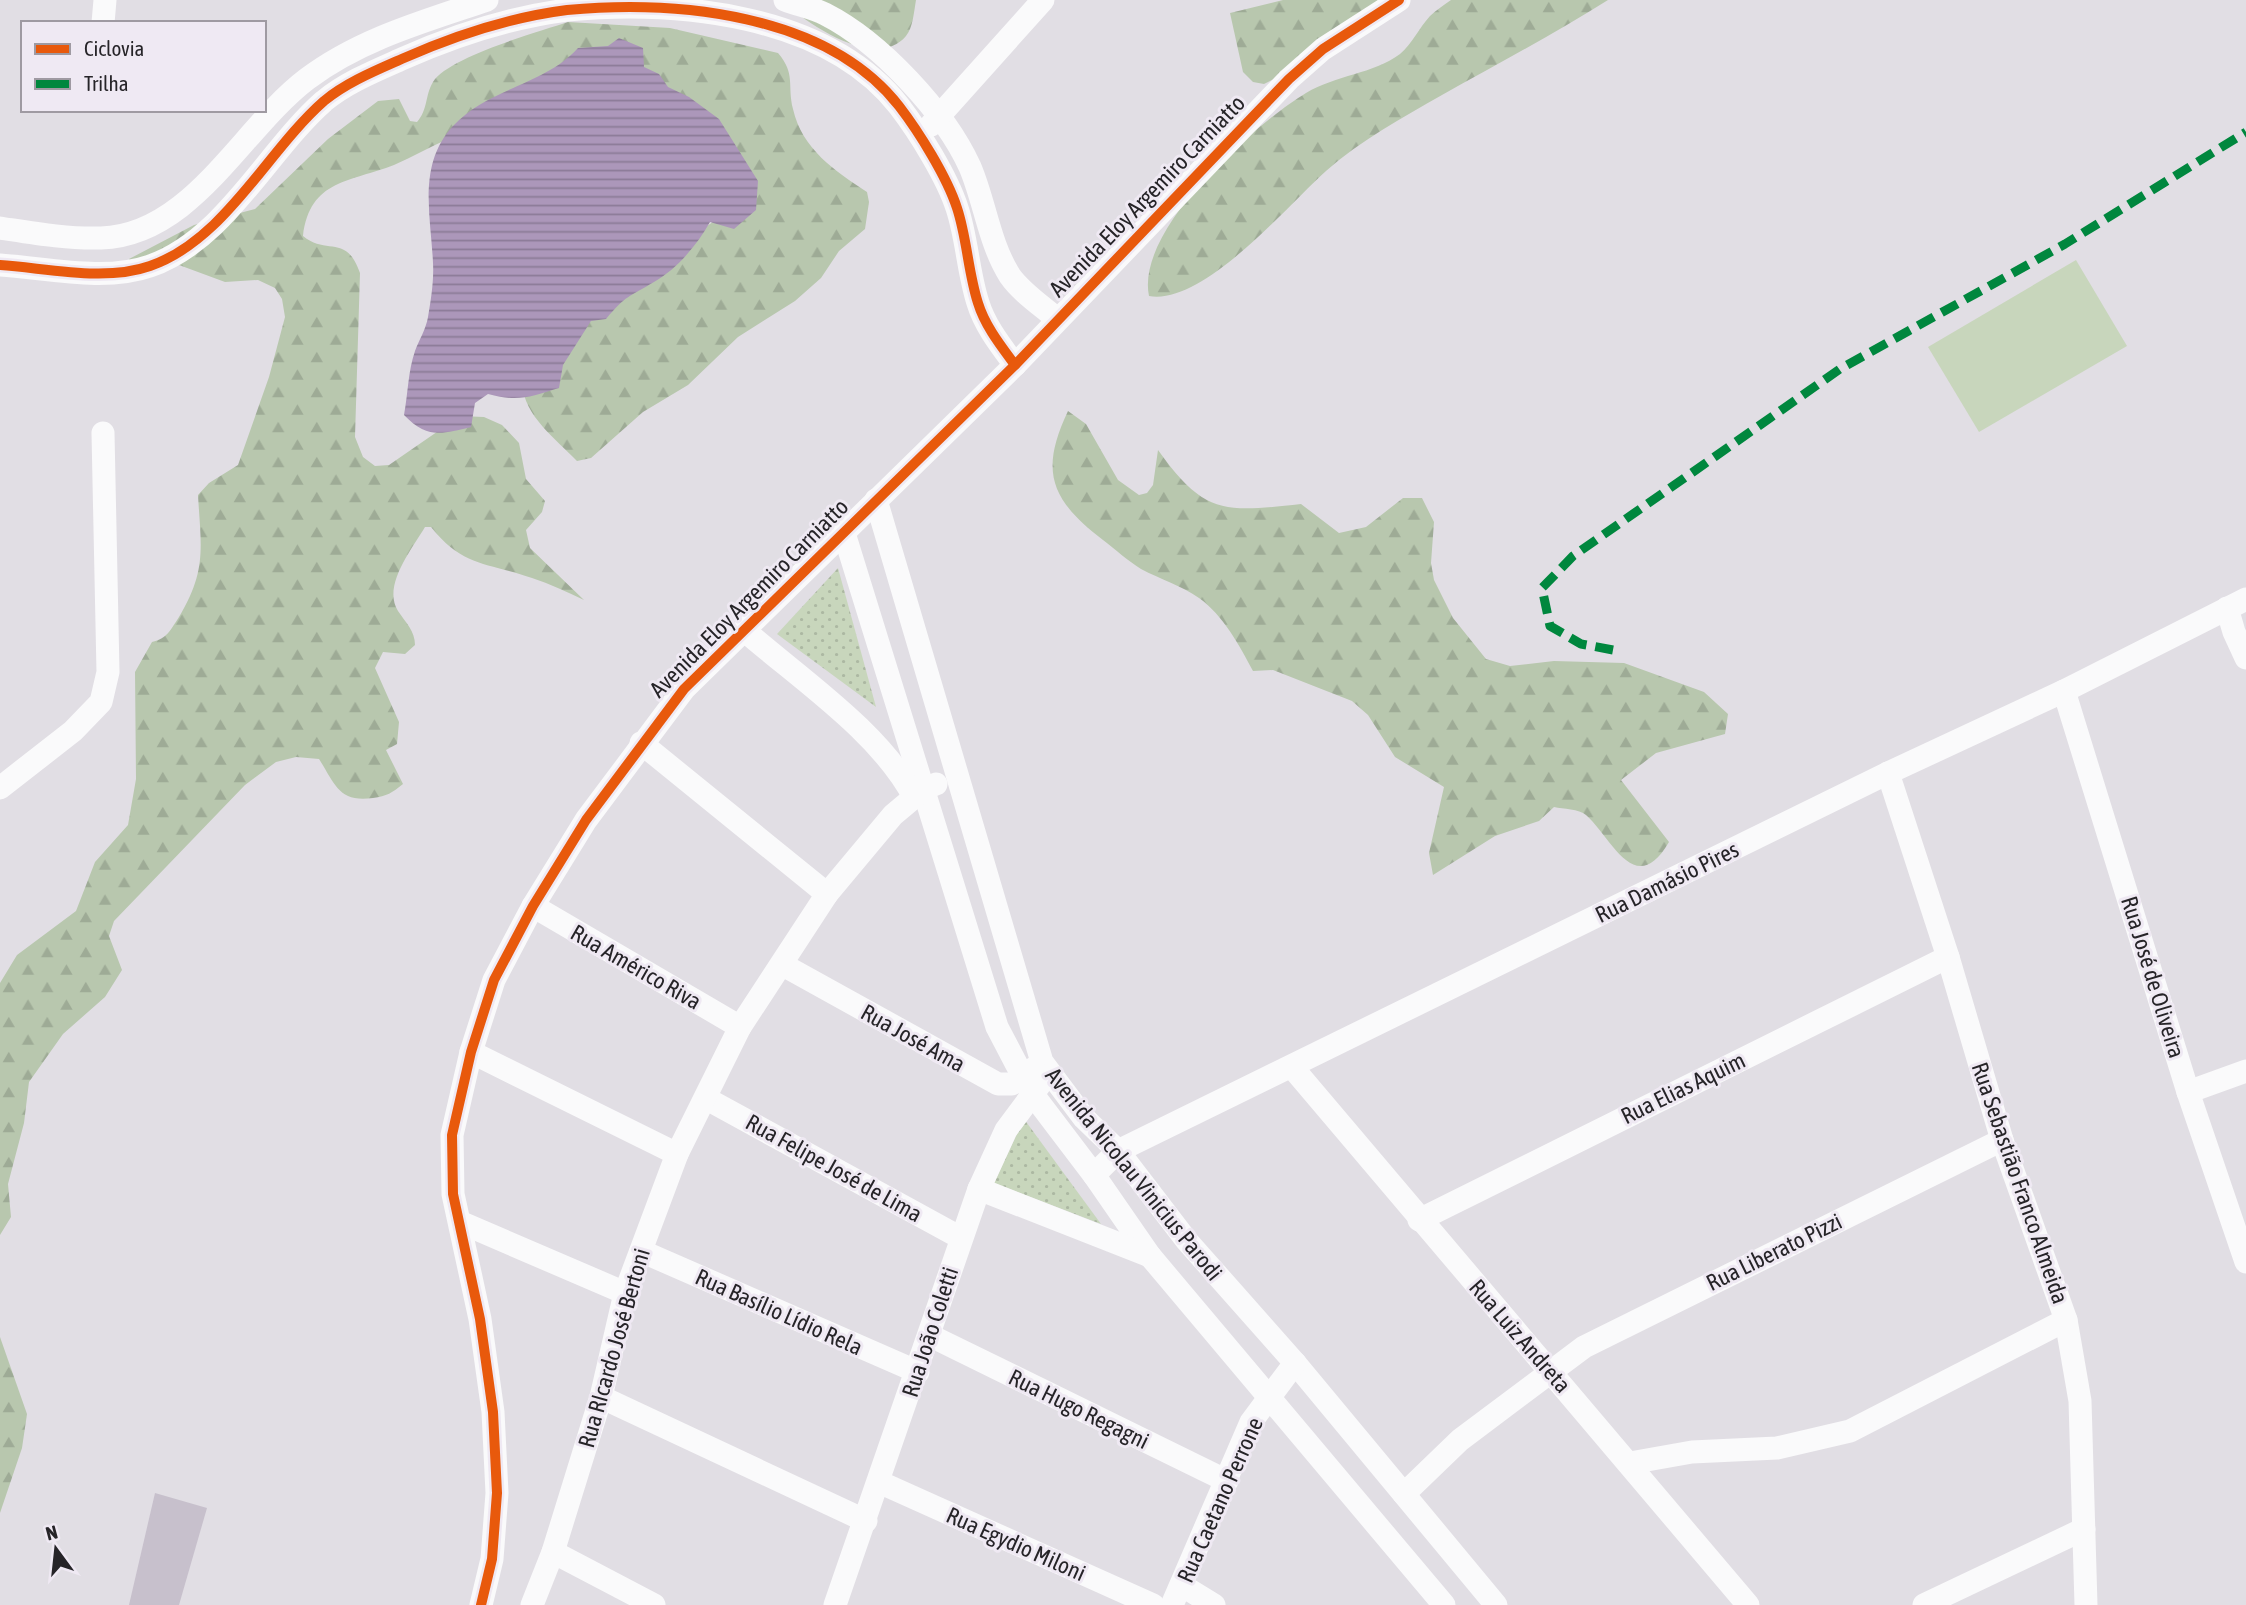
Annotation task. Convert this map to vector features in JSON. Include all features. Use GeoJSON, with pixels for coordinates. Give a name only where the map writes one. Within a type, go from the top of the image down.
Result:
{"type":"FeatureCollection","features":[{"type":"Feature","properties":{"kind":"street"},"geometry":{"type":"LineString","coordinates":[[103,21],[105,0]]}},
{"type":"Feature","properties":{"kind":"street"},"geometry":{"type":"LineString","coordinates":[[0,228],[59,237],[104,238],[149,227],[181,208],[307,80],[361,45],[487,0]]}},
{"type":"Feature","properties":{"kind":"street"},"geometry":{"type":"LineString","coordinates":[[785,0],[825,14],[856,35],[903,75],[940,116],[970,168],[997,252],[1012,279],[1057,319]]}},
{"type":"Feature","properties":{"kind":"street"},"geometry":{"type":"LineString","coordinates":[[918,137],[1044,0]]}},
{"type":"Feature","properties":{"kind":"street","name":"Avenida Eloy Argemiro Carniatto"},"geometry":{"type":"LineString","coordinates":[[481,1605],[492,1559],[497,1493],[493,1412],[480,1319],[453,1194],[452,1135],[471,1052],[494,980],[533,906],[586,820],[684,689],[843,530],[1015,365],[1289,79],[1324,48],[1399,0]]}},
{"type":"Feature","properties":{"kind":"street"},"geometry":{"type":"LineString","coordinates":[[0,265],[120,272],[150,266],[177,251],[228,212],[325,100],[367,74],[426,48],[506,23],[567,10],[650,7],[718,11],[802,34],[856,65],[898,105],[957,207],[979,307],[995,337],[1015,365]]}},
{"type":"Feature","properties":{"kind":"street"},"geometry":{"type":"LineString","coordinates":[[0,788],[74,731],[101,702],[108,672],[103,433]]}},
{"type":"Feature","properties":{"kind":"street","name":"Avenida Nicolau Vinicius Parodi"},"geometry":{"type":"LineString","coordinates":[[876,500],[956,775],[1047,1068],[1084,1118],[1118,1151],[1187,1241],[1295,1363],[1496,1605]]}},
{"type":"Feature","properties":{"kind":"street","name":"Avenida Nicolau Vinicius Parodi"},"geometry":{"type":"LineString","coordinates":[[843,530],[919,793],[997,1027],[1026,1084],[1150,1256],[1270,1396],[1336,1481],[1444,1605]]}},
{"type":"Feature","properties":{"kind":"street"},"geometry":{"type":"LineString","coordinates":[[2237,603],[2246,658]]}},
{"type":"Feature","properties":{"kind":"street","name":"Rua Damásio Pires"},"geometry":{"type":"LineString","coordinates":[[1094,1175],[1118,1151],[1888,773],[2064,691],[2237,603]]}},
{"type":"Feature","properties":{"kind":"street"},"geometry":{"type":"LineString","coordinates":[[744,630],[870,738],[919,793],[956,775]]}},
{"type":"Feature","properties":{"kind":"street","name":"Rua José de Oliveira"},"geometry":{"type":"LineString","coordinates":[[2064,691],[2188,1092],[2246,1262]]}},
{"type":"Feature","properties":{"kind":"street"},"geometry":{"type":"LineString","coordinates":[[641,743],[827,894]]}},
{"type":"Feature","properties":{"kind":"street","name":"Rua Sebastião Franco Almeida"},"geometry":{"type":"LineString","coordinates":[[1888,773],[1948,957],[2002,1140],[2067,1320],[2080,1401],[2086,1605]]}},
{"type":"Feature","properties":{"kind":"street","name":"Rua RIcardo José Bertoni"},"geometry":{"type":"LineString","coordinates":[[532,1605],[553,1552],[601,1397],[625,1293],[677,1154],[707,1099],[740,1027],[827,894],[879,831],[919,793]]}},
{"type":"Feature","properties":{"kind":"street","name":"Rua Américo Riva"},"geometry":{"type":"LineString","coordinates":[[533,906],[740,1027]]}},
{"type":"Feature","properties":{"kind":"street","name":"Rua Elias Aquim"},"geometry":{"type":"LineString","coordinates":[[1419,1220],[1948,957]]}},
{"type":"Feature","properties":{"kind":"street","name":"Rua José Ama"},"geometry":{"type":"LineString","coordinates":[[783,965],[998,1084],[1026,1084]]}},
{"type":"Feature","properties":{"kind":"street"},"geometry":{"type":"LineString","coordinates":[[471,1052],[677,1154]]}},
{"type":"Feature","properties":{"kind":"street","name":"Rua Luiz Andreta"},"geometry":{"type":"LineString","coordinates":[[1292,1067],[1748,1605]]}},
{"type":"Feature","properties":{"kind":"street","name":"Rua João Coletti"},"geometry":{"type":"LineString","coordinates":[[835,1605],[931,1336],[979,1189],[1026,1084],[1047,1068]]}},
{"type":"Feature","properties":{"kind":"street"},"geometry":{"type":"LineString","coordinates":[[2188,1092],[2246,1072]]}},
{"type":"Feature","properties":{"kind":"street","name":"Rua Felipe José de Lima"},"geometry":{"type":"LineString","coordinates":[[707,1099],[961,1238]]}},
{"type":"Feature","properties":{"kind":"street","name":"Rua Liberato Pizzi"},"geometry":{"type":"LineString","coordinates":[[1404,1494],[1460,1440],[1550,1371],[1613,1330],[2002,1140]]}},
{"type":"Feature","properties":{"kind":"street"},"geometry":{"type":"LineString","coordinates":[[979,1189],[1150,1256]]}},
{"type":"Feature","properties":{"kind":"street"},"geometry":{"type":"LineString","coordinates":[[460,1222],[625,1293]]}},
{"type":"Feature","properties":{"kind":"street","name":"Rua Basílio Lídio Rela"},"geometry":{"type":"LineString","coordinates":[[641,1251],[918,1372]]}},
{"type":"Feature","properties":{"kind":"street"},"geometry":{"type":"LineString","coordinates":[[1630,1463],[1692,1452],[1777,1448],[1850,1431],[2067,1320]]}},
{"type":"Feature","properties":{"kind":"street","name":"Rua Hugo Regagni"},"geometry":{"type":"LineString","coordinates":[[931,1336],[1227,1481]]}},
{"type":"Feature","properties":{"kind":"street","name":"Rua Caetano Perrone"},"geometry":{"type":"LineString","coordinates":[[1178,1595],[1251,1422],[1295,1363]]}},
{"type":"Feature","properties":{"kind":"street"},"geometry":{"type":"LineString","coordinates":[[601,1397],[866,1521]]}},
{"type":"Feature","properties":{"kind":"street","name":"Rua Egydio Miloni"},"geometry":{"type":"LineString","coordinates":[[879,1482],[1153,1605]]}},
{"type":"Feature","properties":{"kind":"street"},"geometry":{"type":"LineString","coordinates":[[1924,1605],[2084,1529]]}},
{"type":"Feature","properties":{"kind":"street"},"geometry":{"type":"LineString","coordinates":[[553,1552],[654,1605]]}},
{"type":"Feature","properties":{"kind":"street"},"geometry":{"type":"LineString","coordinates":[[1178,1595],[1214,1605]]}},
{"type":"Feature","properties":{"kind":"green space"},"geometry":{"type":"Polygon","coordinates":[[[781,0],[916,0],[912,24],[906,36],[893,46],[877,49],[842,40],[824,31],[781,0]]]}},
{"type":"Feature","properties":{"kind":"green space"},"geometry":{"type":"Polygon","coordinates":[[[1283,0],[1405,0],[1301,66],[1264,84],[1253,82],[1243,72],[1230,13],[1283,0]]]}},
{"type":"Feature","properties":{"kind":"green space"},"geometry":{"type":"Polygon","coordinates":[[[1451,0],[1608,0],[1353,149],[1219,270],[1171,295],[1149,296],[1150,269],[1160,240],[1203,181],[1230,153],[1258,128],[1306,93],[1378,66],[1400,54],[1430,16],[1451,0]]]}},
{"type":"Feature","properties":{"kind":"green space"},"geometry":{"type":"Polygon","coordinates":[[[568,22],[670,28],[778,53],[787,67],[791,101],[804,136],[821,158],[867,192],[869,202],[865,229],[839,251],[821,278],[795,301],[738,337],[688,385],[643,412],[591,458],[577,461],[533,414],[523,391],[523,379],[681,244],[720,217],[448,139],[394,165],[335,186],[314,203],[307,217],[303,236],[320,245],[349,253],[360,273],[355,437],[363,457],[375,466],[389,465],[460,416],[484,417],[502,425],[519,443],[526,479],[545,501],[542,512],[526,530],[530,548],[584,600],[539,580],[466,557],[454,550],[431,527],[425,527],[401,568],[394,590],[394,601],[412,631],[415,645],[405,654],[383,652],[375,668],[399,722],[397,744],[386,750],[403,784],[382,796],[352,798],[339,790],[319,759],[296,757],[276,762],[245,785],[114,921],[109,936],[122,970],[105,997],[63,1034],[29,1082],[24,1123],[8,1184],[11,1217],[0,1235],[0,983],[17,955],[76,911],[95,862],[128,825],[136,779],[135,672],[152,642],[168,633],[179,617],[194,586],[200,558],[198,495],[209,483],[238,465],[269,377],[285,317],[282,299],[275,288],[258,280],[225,282],[179,265],[133,265],[129,259],[194,225],[255,209],[328,139],[378,101],[399,99],[410,121],[417,122],[423,113],[433,82],[456,63],[495,46],[568,22]]]}},
{"type":"Feature","properties":{"kind":"green space"},"geometry":{"type":"Polygon","coordinates":[[[2076,260],[2127,346],[1979,432],[1928,347],[2076,260]]]}},
{"type":"Feature","properties":{"kind":"green space"},"geometry":{"type":"Polygon","coordinates":[[[1068,411],[1086,424],[1118,480],[1139,495],[1147,493],[1153,485],[1158,450],[1189,487],[1219,505],[1253,508],[1301,504],[1339,533],[1366,527],[1403,498],[1422,498],[1434,522],[1431,563],[1434,580],[1453,618],[1486,659],[1510,666],[1554,661],[1624,663],[1704,692],[1728,714],[1725,734],[1656,753],[1621,780],[1669,842],[1657,858],[1645,865],[1635,865],[1624,859],[1586,815],[1575,810],[1554,807],[1539,821],[1495,836],[1433,875],[1429,853],[1444,787],[1395,757],[1368,715],[1352,701],[1273,670],[1253,671],[1230,632],[1208,605],[1126,559],[1072,512],[1061,498],[1053,468],[1059,432],[1068,411]]]}},
{"type":"Feature","properties":{"kind":"green space"},"geometry":{"type":"Polygon","coordinates":[[[838,568],[876,707],[777,634],[838,568]]]}},
{"type":"Feature","properties":{"kind":"green space"},"geometry":{"type":"Polygon","coordinates":[[[1024,1119],[1101,1224],[994,1183],[1024,1119]]]}},
{"type":"Feature","properties":{"kind":"green space"},"geometry":{"type":"Polygon","coordinates":[[[0,1337],[27,1414],[22,1448],[0,1513],[0,1337]]]}},
{"type":"Feature","properties":{"kind":"shaded area"},"geometry":{"type":"Polygon","coordinates":[[[619,38],[643,48],[644,67],[659,74],[668,87],[689,97],[719,119],[758,181],[756,210],[734,229],[710,222],[693,248],[671,270],[628,297],[606,319],[591,321],[563,365],[559,388],[524,397],[508,398],[488,394],[475,403],[471,427],[443,433],[420,428],[404,415],[409,375],[427,321],[431,297],[433,270],[430,174],[442,141],[467,113],[483,103],[549,70],[578,48],[608,46],[619,38]]]}},
{"type":"Feature","properties":{"kind":"building"},"geometry":{"type":"Polygon","coordinates":[[[155,1493],[207,1508],[179,1605],[129,1605],[155,1493]]]}},
{"type":"Feature","properties":{"kind":"marked path"},"geometry":{"type":"LineString","coordinates":[[1613,650],[1581,644],[1550,626],[1542,588],[1573,556],[1840,369],[2065,244],[2246,132]]}},
{"type":"Feature","properties":{"kind":"cycle path"},"geometry":{"type":"LineString","coordinates":[[481,1605],[492,1559],[497,1493],[493,1412],[480,1319],[453,1194],[452,1135],[471,1052],[494,980],[533,906],[586,820],[684,689],[1015,365],[1289,79],[1323,49],[1399,0]]}},
{"type":"Feature","properties":{"kind":"cycle path"},"geometry":{"type":"LineString","coordinates":[[0,265],[75,273],[114,273],[150,266],[177,253],[223,216],[303,121],[324,101],[362,77],[443,42],[504,22],[567,10],[610,7],[701,11],[747,19],[791,32],[832,50],[868,75],[899,106],[947,183],[960,219],[981,311],[994,336],[1015,365]]}}]}
